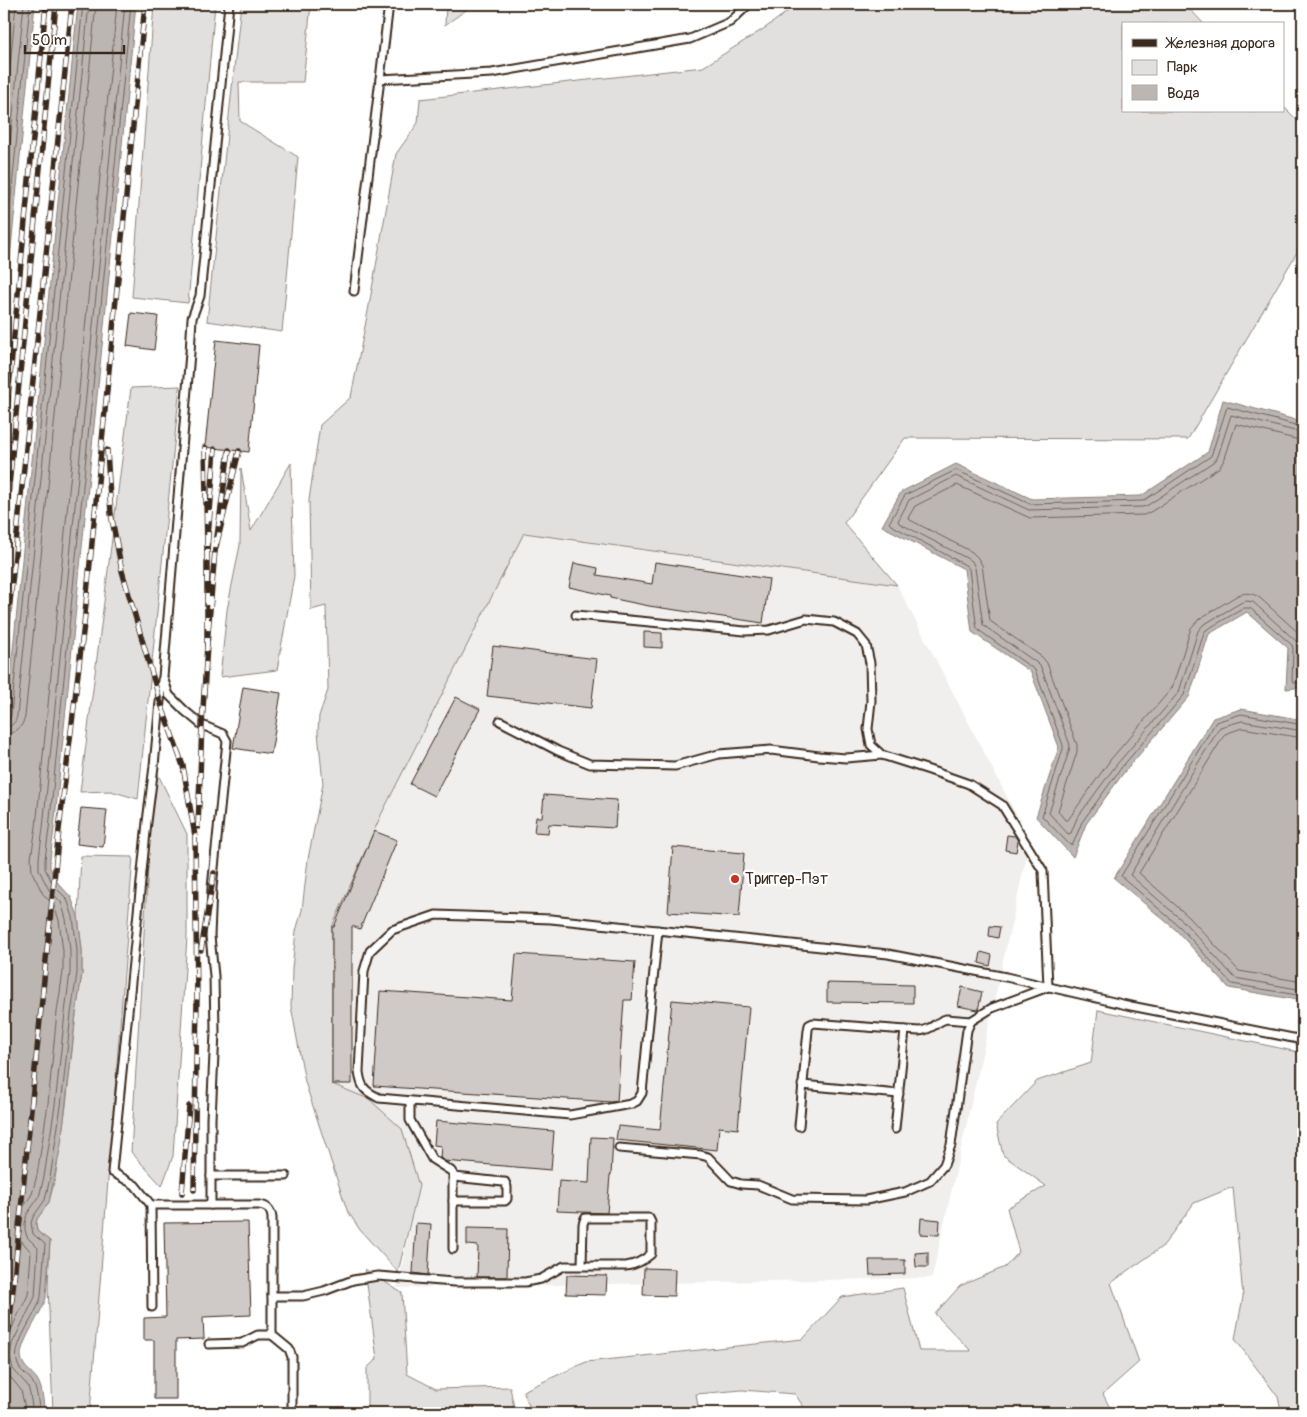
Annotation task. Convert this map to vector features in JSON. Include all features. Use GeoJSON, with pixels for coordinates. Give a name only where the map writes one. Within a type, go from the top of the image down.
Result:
{"type":"FeatureCollection","features":[{"type":"Feature","properties":{"kind":"lane"},"geometry":{"type":"LineString","coordinates":[[152,1307],[151,1205],[135,1185],[112,1172],[163,677],[192,318],[200,296],[229,4]]}},
{"type":"Feature","properties":{"kind":"lane"},"geometry":{"type":"LineString","coordinates":[[354,291],[389,4]]}},
{"type":"Feature","properties":{"kind":"lane"},"geometry":{"type":"LineString","coordinates":[[380,79],[492,73],[690,39],[730,22],[749,4]]}},
{"type":"Feature","properties":{"kind":"lane"},"geometry":{"type":"LineString","coordinates":[[576,615],[745,631],[769,630],[806,619],[834,622],[856,634],[866,645],[870,663],[871,701],[868,729],[870,745],[882,756]]}},
{"type":"Feature","properties":{"kind":"lane"},"geometry":{"type":"LineString","coordinates":[[163,677],[169,695],[202,725],[223,734],[226,741],[212,888],[210,936],[214,976],[215,1032],[211,1119],[211,1205]]}},
{"type":"Feature","properties":{"kind":"lane"},"geometry":{"type":"LineString","coordinates":[[500,721],[558,751],[590,764],[675,766],[719,754],[771,750],[846,758],[882,756],[930,770],[968,784],[1002,804],[1043,871],[1048,987]]}},
{"type":"Feature","properties":{"kind":"lane"},"geometry":{"type":"LineString","coordinates":[[658,930],[642,1093],[637,1101],[631,1104],[570,1115],[379,1098],[367,1092],[360,1084],[364,971],[370,951],[392,930],[436,915],[551,919],[658,930],[888,954],[1006,977],[1131,1006],[1303,1040]]}},
{"type":"Feature","properties":{"kind":"lane"},"geometry":{"type":"LineString","coordinates":[[618,1148],[701,1155],[708,1158],[731,1181],[740,1184],[758,1185],[792,1199],[866,1200],[905,1192],[930,1181],[944,1165],[951,1146],[967,1030],[971,1021],[992,1008],[1048,987]]}},
{"type":"Feature","properties":{"kind":"lane"},"geometry":{"type":"LineString","coordinates":[[799,1126],[808,1030],[809,1025],[813,1022],[927,1031],[946,1019],[971,1021]]}},
{"type":"Feature","properties":{"kind":"lane"},"geometry":{"type":"LineString","coordinates":[[896,1129],[905,1030]]}},
{"type":"Feature","properties":{"kind":"lane"},"geometry":{"type":"LineString","coordinates":[[802,1085],[899,1094]]}},
{"type":"Feature","properties":{"kind":"lane"},"geometry":{"type":"LineString","coordinates":[[410,1101],[410,1120],[427,1151],[432,1159],[451,1171],[454,1177],[453,1249]]}},
{"type":"Feature","properties":{"kind":"lane"},"geometry":{"type":"LineString","coordinates":[[211,1176],[286,1176]]}},
{"type":"Feature","properties":{"kind":"lane"},"geometry":{"type":"LineString","coordinates":[[453,1201],[505,1201],[507,1199],[508,1187],[506,1182],[454,1177]]}},
{"type":"Feature","properties":{"kind":"lane"},"geometry":{"type":"LineString","coordinates":[[151,1205],[259,1205],[266,1206],[271,1211],[272,1334]]}},
{"type":"Feature","properties":{"kind":"lane"},"geometry":{"type":"LineString","coordinates":[[272,1296],[304,1296],[353,1280],[378,1276],[454,1282],[525,1282],[541,1279],[564,1266],[582,1266],[631,1266],[651,1254],[651,1222],[649,1218],[586,1218],[583,1224],[582,1266]]}},
{"type":"Feature","properties":{"kind":"lane"},"geometry":{"type":"LineString","coordinates":[[209,1344],[242,1343],[258,1335],[272,1334],[284,1344],[289,1349],[292,1357],[291,1413]]}},
{"type":"Feature","properties":{"kind":"shaded area"},"geometry":{"type":"Polygon","coordinates":[[[524,532],[897,585],[1030,841],[932,1278],[397,1288],[419,1186],[330,1087],[330,934],[381,815],[524,532]]]}},
{"type":"Feature","properties":{"kind":"green space"},"geometry":{"type":"Polygon","coordinates":[[[154,4],[215,4],[188,303],[132,297],[154,4]]]}},
{"type":"Feature","properties":{"kind":"green space"},"geometry":{"type":"Polygon","coordinates":[[[241,4],[311,4],[303,82],[239,82],[240,121],[298,157],[282,332],[207,321],[241,4]]]}},
{"type":"Feature","properties":{"kind":"green space"},"geometry":{"type":"Polygon","coordinates":[[[446,4],[467,4],[466,10],[445,25],[446,4]]]}},
{"type":"Feature","properties":{"kind":"green space"},"geometry":{"type":"Polygon","coordinates":[[[798,4],[1185,4],[1202,22],[1122,22],[1122,112],[1284,112],[1284,107],[1303,126],[1303,242],[1188,439],[905,438],[844,523],[897,585],[524,533],[381,815],[332,927],[332,1084],[369,1099],[402,1129],[419,1186],[398,1272],[360,1230],[347,1210],[305,1082],[291,1006],[296,931],[302,910],[308,859],[323,784],[318,732],[319,716],[328,690],[326,606],[311,610],[309,500],[320,425],[351,397],[396,154],[418,123],[420,99],[703,67],[765,28],[798,4]]]}},
{"type":"Feature","properties":{"kind":"green space"},"geometry":{"type":"Polygon","coordinates":[[[180,386],[138,799],[111,791],[80,792],[131,388],[180,386]]]}},
{"type":"Feature","properties":{"kind":"green space"},"geometry":{"type":"Polygon","coordinates":[[[291,463],[294,576],[277,670],[220,677],[227,610],[240,545],[241,468],[251,531],[291,463]]]}},
{"type":"Feature","properties":{"kind":"green space"},"geometry":{"type":"Polygon","coordinates":[[[154,766],[187,834],[187,937],[173,1156],[162,1186],[131,1152],[154,766]]]}},
{"type":"Feature","properties":{"kind":"green space"},"geometry":{"type":"Polygon","coordinates":[[[81,856],[133,857],[90,1413],[53,1413],[48,1285],[50,1241],[37,1231],[36,1224],[37,1219],[49,1202],[55,1179],[66,1106],[82,973],[82,950],[78,916],[81,856]]]}},
{"type":"Feature","properties":{"kind":"green space"},"geometry":{"type":"Polygon","coordinates":[[[1098,1010],[1303,1053],[1303,1413],[1282,1413],[1278,1397],[1235,1339],[1243,1297],[1233,1187],[1194,1203],[1163,1246],[1111,1283],[1139,1362],[1103,1394],[1112,1412],[1109,1413],[981,1413],[969,1409],[964,1413],[799,1413],[803,1406],[795,1394],[742,1390],[696,1394],[699,1413],[532,1413],[523,1391],[586,1362],[803,1339],[842,1297],[903,1288],[919,1351],[971,1351],[935,1314],[960,1286],[1005,1267],[1019,1252],[1007,1208],[1046,1186],[1003,1155],[996,1124],[1037,1081],[1091,1063],[1098,1010]]]}},
{"type":"Feature","properties":{"kind":"green space"},"geometry":{"type":"Polygon","coordinates":[[[365,1269],[402,1293],[407,1374],[436,1389],[510,1387],[515,1413],[367,1413],[367,1368],[377,1359],[365,1269]]]}},
{"type":"Feature","properties":{"kind":"water"},"geometry":{"type":"Polygon","coordinates":[[[4,4],[35,4],[4,319],[4,4]]]}},
{"type":"Feature","properties":{"kind":"water"},"geometry":{"type":"Polygon","coordinates":[[[78,4],[136,4],[50,859],[50,868],[58,883],[71,897],[78,916],[82,950],[82,973],[61,1145],[49,1202],[37,1219],[36,1224],[37,1231],[50,1241],[46,1298],[24,1343],[21,1356],[25,1366],[39,1383],[45,1413],[4,1413],[4,739],[78,4]]]}},
{"type":"Feature","properties":{"kind":"water"},"geometry":{"type":"Polygon","coordinates":[[[1223,400],[1303,422],[1303,687],[1286,689],[1288,648],[1247,612],[1209,634],[1189,697],[1125,771],[1086,824],[1073,857],[1036,817],[1059,747],[1031,672],[972,632],[964,569],[882,526],[901,492],[956,464],[1032,499],[1141,496],[1208,452],[1223,400]]]}},
{"type":"Feature","properties":{"kind":"water"},"geometry":{"type":"Polygon","coordinates":[[[1241,709],[1303,720],[1303,1001],[1229,988],[1176,930],[1114,878],[1213,718],[1241,709]]]}},
{"type":"Feature","properties":{"kind":"building"},"geometry":{"type":"Polygon","coordinates":[[[131,313],[158,316],[154,350],[127,346],[131,313]]]}},
{"type":"Feature","properties":{"kind":"building"},"geometry":{"type":"Polygon","coordinates":[[[216,340],[259,345],[249,452],[205,447],[216,340]]]}},
{"type":"Feature","properties":{"kind":"building"},"geometry":{"type":"Polygon","coordinates":[[[655,562],[769,579],[763,623],[649,606],[569,587],[574,563],[598,568],[597,575],[652,584],[655,562]]]}},
{"type":"Feature","properties":{"kind":"building"},"geometry":{"type":"Polygon","coordinates":[[[644,632],[662,633],[662,648],[644,647],[644,632]]]}},
{"type":"Feature","properties":{"kind":"building"},"geometry":{"type":"Polygon","coordinates":[[[493,646],[597,659],[591,708],[487,696],[493,646]]]}},
{"type":"Feature","properties":{"kind":"building"},"geometry":{"type":"Polygon","coordinates":[[[243,687],[281,693],[271,754],[233,748],[243,687]]]}},
{"type":"Feature","properties":{"kind":"building"},"geometry":{"type":"Polygon","coordinates":[[[456,697],[480,709],[434,796],[410,784],[456,697]]]}},
{"type":"Feature","properties":{"kind":"building"},"geometry":{"type":"Polygon","coordinates":[[[544,795],[617,800],[615,828],[549,824],[548,833],[534,832],[536,817],[542,817],[544,795]]]}},
{"type":"Feature","properties":{"kind":"building"},"geometry":{"type":"Polygon","coordinates":[[[81,808],[107,810],[103,847],[77,844],[81,808]]]}},
{"type":"Feature","properties":{"kind":"building"},"geometry":{"type":"Polygon","coordinates":[[[374,831],[397,840],[360,929],[352,926],[352,1084],[332,1084],[332,927],[334,927],[374,831]]]}},
{"type":"Feature","properties":{"kind":"building"},"geometry":{"type":"Polygon","coordinates":[[[1007,835],[1015,836],[1018,841],[1016,852],[1005,850],[1007,835]]]}},
{"type":"Feature","properties":{"kind":"building"},"geometry":{"type":"Polygon","coordinates":[[[673,847],[744,853],[739,917],[668,912],[673,847]]]}},
{"type":"Feature","properties":{"kind":"building"},"geometry":{"type":"Polygon","coordinates":[[[990,926],[1000,927],[998,938],[989,936],[990,926]]]}},
{"type":"Feature","properties":{"kind":"building"},"geometry":{"type":"Polygon","coordinates":[[[981,952],[992,955],[990,966],[979,963],[981,952]]]}},
{"type":"Feature","properties":{"kind":"building"},"geometry":{"type":"Polygon","coordinates":[[[516,954],[635,962],[632,1000],[624,1000],[617,1101],[374,1086],[380,991],[512,1000],[516,954]]]}},
{"type":"Feature","properties":{"kind":"building"},"geometry":{"type":"Polygon","coordinates":[[[827,983],[913,985],[913,1003],[827,1002],[827,983]]]}},
{"type":"Feature","properties":{"kind":"building"},"geometry":{"type":"Polygon","coordinates":[[[962,987],[982,992],[978,1010],[958,1006],[962,987]]]}},
{"type":"Feature","properties":{"kind":"building"},"geometry":{"type":"Polygon","coordinates":[[[672,1000],[749,1007],[738,1129],[719,1127],[717,1150],[616,1140],[618,1126],[660,1130],[672,1000]]]}},
{"type":"Feature","properties":{"kind":"building"},"geometry":{"type":"Polygon","coordinates":[[[436,1121],[554,1131],[551,1170],[444,1161],[440,1158],[441,1146],[434,1145],[436,1121]]]}},
{"type":"Feature","properties":{"kind":"building"},"geometry":{"type":"Polygon","coordinates":[[[591,1137],[613,1138],[607,1213],[557,1211],[559,1181],[589,1183],[591,1137]]]}},
{"type":"Feature","properties":{"kind":"building"},"geometry":{"type":"Polygon","coordinates":[[[921,1218],[940,1220],[939,1235],[920,1234],[921,1218]]]}},
{"type":"Feature","properties":{"kind":"building"},"geometry":{"type":"Polygon","coordinates":[[[248,1222],[251,1315],[203,1317],[204,1339],[176,1340],[176,1399],[154,1399],[154,1340],[144,1340],[144,1318],[166,1317],[164,1223],[248,1222]]]}},
{"type":"Feature","properties":{"kind":"building"},"geometry":{"type":"Polygon","coordinates":[[[416,1223],[431,1224],[428,1275],[413,1273],[416,1223]]]}},
{"type":"Feature","properties":{"kind":"building"},"geometry":{"type":"Polygon","coordinates":[[[467,1228],[508,1229],[507,1277],[477,1277],[478,1246],[467,1245],[467,1228]]]}},
{"type":"Feature","properties":{"kind":"building"},"geometry":{"type":"Polygon","coordinates":[[[928,1252],[928,1267],[916,1267],[915,1253],[928,1252]]]}},
{"type":"Feature","properties":{"kind":"building"},"geometry":{"type":"Polygon","coordinates":[[[869,1260],[905,1260],[905,1274],[870,1275],[869,1260]]]}},
{"type":"Feature","properties":{"kind":"building"},"geometry":{"type":"Polygon","coordinates":[[[644,1268],[675,1269],[674,1296],[643,1295],[644,1268]]]}},
{"type":"Feature","properties":{"kind":"building"},"geometry":{"type":"Polygon","coordinates":[[[567,1275],[607,1276],[606,1295],[566,1294],[567,1275]]]}},
{"type":"Feature","properties":{"kind":"railway"},"geometry":{"type":"LineString","coordinates":[[4,439],[46,4]]}},
{"type":"Feature","properties":{"kind":"railway"},"geometry":{"type":"LineString","coordinates":[[4,537],[56,4]]}},
{"type":"Feature","properties":{"kind":"railway"},"geometry":{"type":"LineString","coordinates":[[4,660],[72,4]]}},
{"type":"Feature","properties":{"kind":"railway"},"geometry":{"type":"LineString","coordinates":[[10,1413],[7,1405],[6,1359],[59,830],[84,624],[145,4]]}},
{"type":"Feature","properties":{"kind":"railway"},"geometry":{"type":"LineString","coordinates":[[205,447],[207,550],[215,449]]}},
{"type":"Feature","properties":{"kind":"railway"},"geometry":{"type":"LineString","coordinates":[[107,450],[111,514],[122,571],[160,701],[183,766],[195,836],[197,999],[194,1190]]}},
{"type":"Feature","properties":{"kind":"railway"},"geometry":{"type":"LineString","coordinates":[[229,450],[215,551],[239,451]]}},
{"type":"Feature","properties":{"kind":"railway"},"geometry":{"type":"LineString","coordinates":[[207,550],[207,645],[215,551]]}},
{"type":"Feature","properties":{"kind":"railway"},"geometry":{"type":"LineString","coordinates":[[198,827],[207,645]]}},
{"type":"Feature","properties":{"kind":"railway"},"geometry":{"type":"LineString","coordinates":[[201,950],[214,873]]}},
{"type":"Feature","properties":{"kind":"railway"},"geometry":{"type":"LineString","coordinates":[[182,1193],[189,1106]]}},
{"type":"Feature","properties":{"kind":"place","name":"Триггер-Пэт"},"geometry":{"type":"Point","coordinates":[735,879]}}]}
